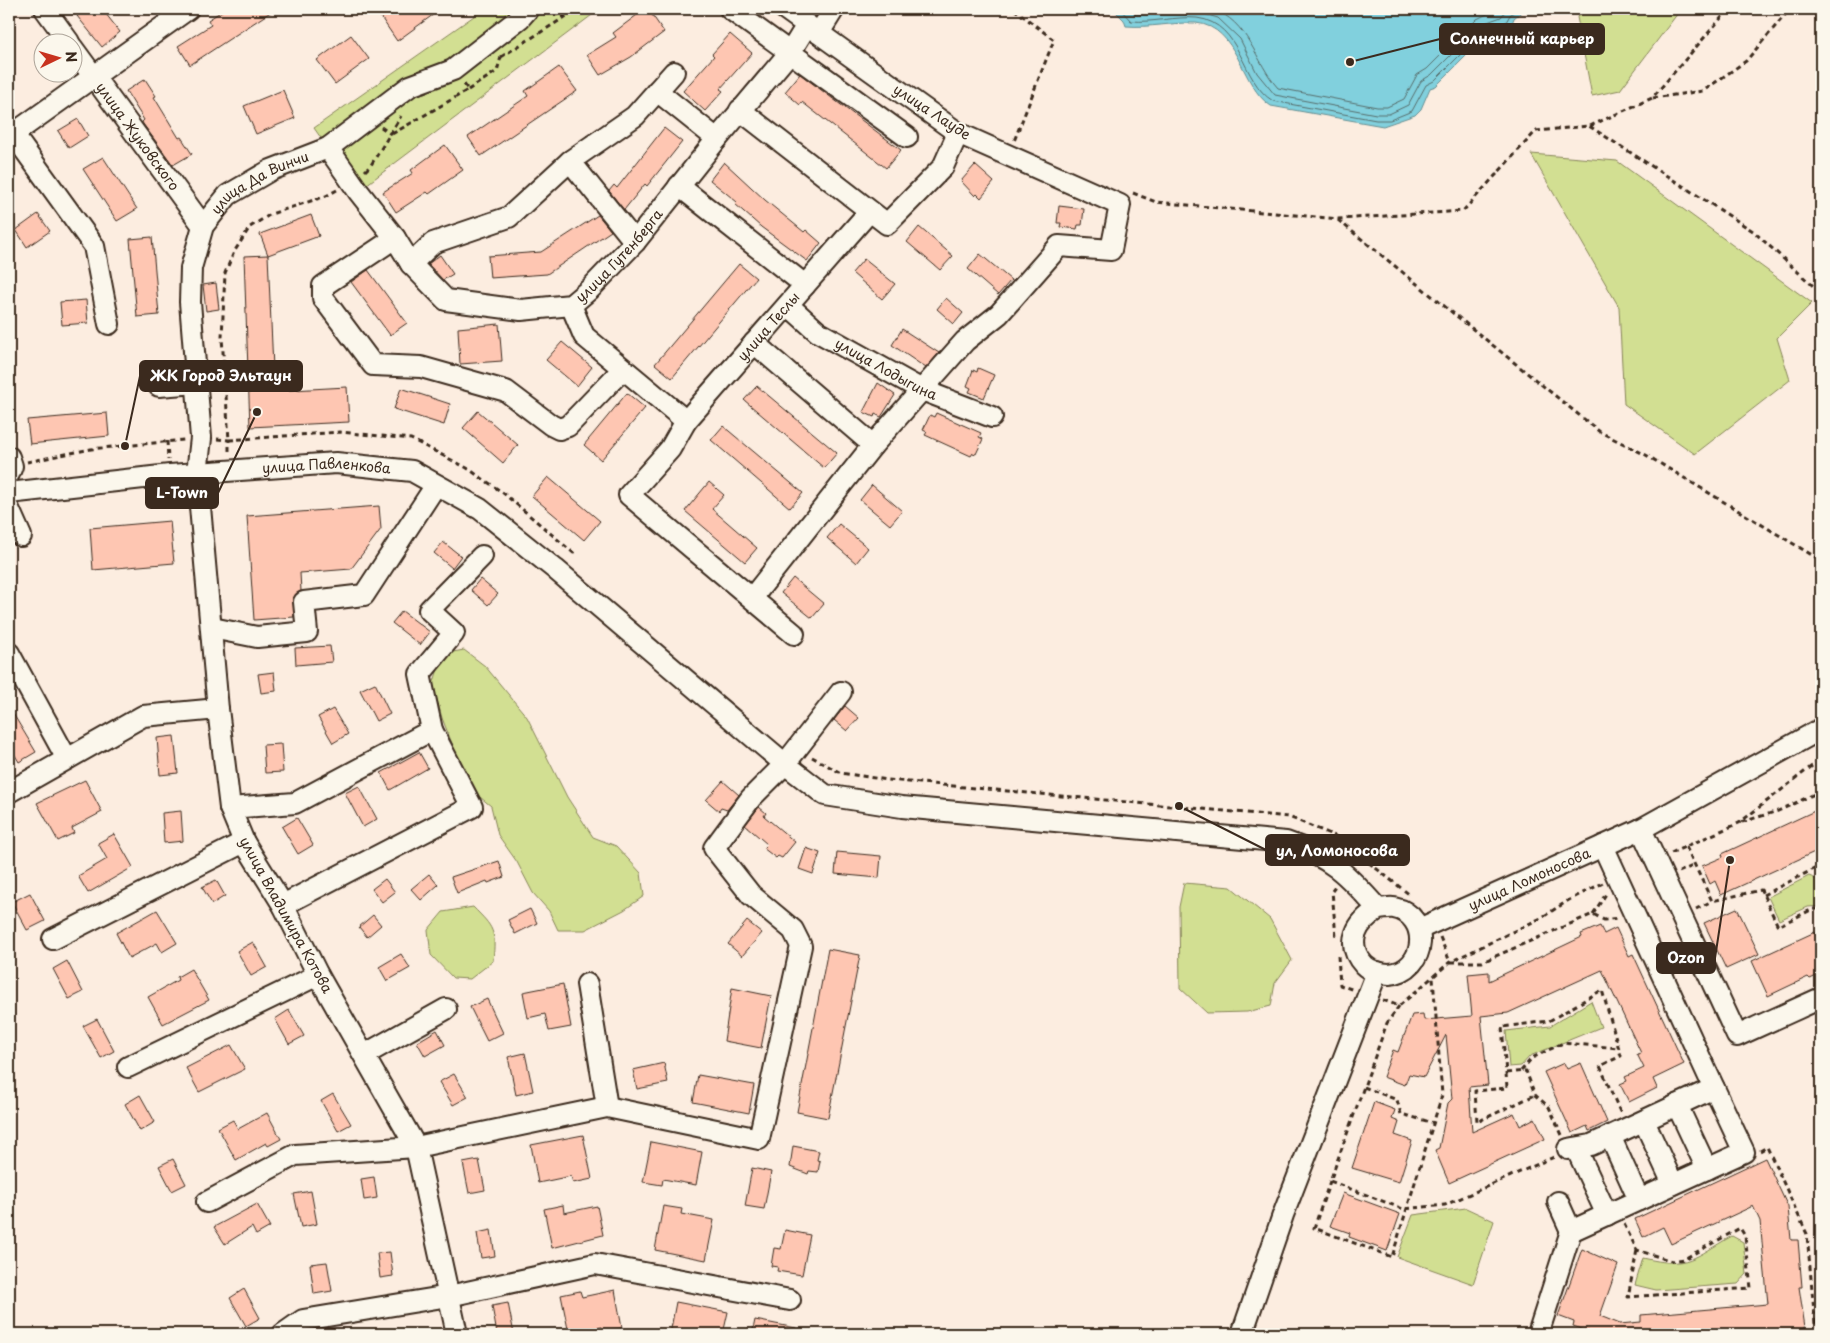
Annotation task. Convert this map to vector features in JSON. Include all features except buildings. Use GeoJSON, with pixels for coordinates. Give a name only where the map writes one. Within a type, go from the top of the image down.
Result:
{"type":"FeatureCollection","features":[{"type":"Feature","properties":{"kind":"street"},"geometry":{"type":"LineString","coordinates":[[45,9],[62,32]]}},
{"type":"Feature","properties":{"kind":"street"},"geometry":{"type":"LineString","coordinates":[[109,324],[94,246],[11,136],[188,9]]}},
{"type":"Feature","properties":{"kind":"street","name":"улица Да Винчи"},"geometry":{"type":"LineString","coordinates":[[197,473],[201,438],[190,302],[191,268],[203,226],[228,195],[271,170],[328,148],[410,86],[453,70],[520,18],[528,9]]}},
{"type":"Feature","properties":{"kind":"street"},"geometry":{"type":"LineString","coordinates":[[730,9],[791,51],[907,138]]}},
{"type":"Feature","properties":{"kind":"street","name":"улица Лауде"},"geometry":{"type":"LineString","coordinates":[[784,9],[958,133],[1124,198]]}},
{"type":"Feature","properties":{"kind":"street","name":"улица Гутенберга"},"geometry":{"type":"LineString","coordinates":[[328,148],[358,192],[395,238],[411,264],[446,300],[520,310],[571,305],[590,289],[635,242],[740,110],[791,51],[834,9]]}},
{"type":"Feature","properties":{"kind":"street","name":"улица Жуковского"},"geometry":{"type":"LineString","coordinates":[[82,61],[203,226]]}},
{"type":"Feature","properties":{"kind":"street"},"geometry":{"type":"LineString","coordinates":[[411,264],[433,243],[509,217],[570,162],[635,116],[674,72]]}},
{"type":"Feature","properties":{"kind":"street"},"geometry":{"type":"LineString","coordinates":[[657,91],[717,138]]}},
{"type":"Feature","properties":{"kind":"street"},"geometry":{"type":"LineString","coordinates":[[740,110],[869,212],[887,224],[943,166],[958,133]]}},
{"type":"Feature","properties":{"kind":"street"},"geometry":{"type":"LineString","coordinates":[[570,162],[635,242]]}},
{"type":"Feature","properties":{"kind":"street"},"geometry":{"type":"LineString","coordinates":[[679,186],[805,286]]}},
{"type":"Feature","properties":{"kind":"street"},"geometry":{"type":"LineString","coordinates":[[794,634],[752,598],[873,445],[965,341],[999,314],[1059,246],[1111,250],[1124,198]]}},
{"type":"Feature","properties":{"kind":"street","name":"улица Теслы"},"geometry":{"type":"LineString","coordinates":[[752,598],[628,495],[670,449],[686,421],[869,212]]}},
{"type":"Feature","properties":{"kind":"street"},"geometry":{"type":"LineString","coordinates":[[395,238],[323,286],[323,298],[372,366],[421,368],[506,391],[550,426],[559,429],[568,426],[623,369]]}},
{"type":"Feature","properties":{"kind":"street"},"geometry":{"type":"LineString","coordinates":[[571,305],[584,336],[686,421]]}},
{"type":"Feature","properties":{"kind":"street","name":"улица Лодыгина"},"geometry":{"type":"LineString","coordinates":[[788,306],[818,332],[922,390],[992,417]]}},
{"type":"Feature","properties":{"kind":"street"},"geometry":{"type":"LineString","coordinates":[[754,344],[873,445]]}},
{"type":"Feature","properties":{"kind":"street"},"geometry":{"type":"LineString","coordinates":[[159,386],[197,383]]}},
{"type":"Feature","properties":{"kind":"street","name":"улица Павленкова"},"geometry":{"type":"LineString","coordinates":[[9,493],[197,473],[336,463],[412,471],[480,509],[555,569],[785,764],[825,795],[867,803],[1286,842],[1312,851],[1345,872],[1378,909]]}},
{"type":"Feature","properties":{"kind":"street","name":"улица Владимира Котова"},"geometry":{"type":"LineString","coordinates":[[197,473],[218,709],[230,808],[244,842],[283,905],[318,975],[416,1147],[457,1334]]}},
{"type":"Feature","properties":{"kind":"street"},"geometry":{"type":"LineString","coordinates":[[212,628],[257,637],[307,632],[304,602],[364,594],[436,484]]}},
{"type":"Feature","properties":{"kind":"street"},"geometry":{"type":"LineString","coordinates":[[9,509],[21,536]]}},
{"type":"Feature","properties":{"kind":"street"},"geometry":{"type":"LineString","coordinates":[[283,905],[472,806],[432,730],[420,674],[454,633],[429,610],[482,556]]}},
{"type":"Feature","properties":{"kind":"street"},"geometry":{"type":"LineString","coordinates":[[9,653],[67,759]]}},
{"type":"Feature","properties":{"kind":"street"},"geometry":{"type":"LineString","coordinates":[[207,1202],[295,1155],[416,1147],[608,1107],[759,1139],[801,946],[793,930],[751,895],[714,848],[751,798],[785,764],[841,692]]}},
{"type":"Feature","properties":{"kind":"street"},"geometry":{"type":"LineString","coordinates":[[9,792],[143,716],[218,709]]}},
{"type":"Feature","properties":{"kind":"street","name":"улица Ломоносова"},"geometry":{"type":"LineString","coordinates":[[1419,929],[1640,829],[1821,729]]}},
{"type":"Feature","properties":{"kind":"street"},"geometry":{"type":"LineString","coordinates":[[230,808],[294,803],[432,730]]}},
{"type":"Feature","properties":{"kind":"street"},"geometry":{"type":"LineString","coordinates":[[1640,829],[1737,1036],[1821,998]]}},
{"type":"Feature","properties":{"kind":"street"},"geometry":{"type":"LineString","coordinates":[[53,939],[244,842]]}},
{"type":"Feature","properties":{"kind":"street"},"geometry":{"type":"LineString","coordinates":[[1571,1231],[1744,1152],[1603,846]]}},
{"type":"Feature","properties":{"kind":"street"},"geometry":{"type":"LineString","coordinates":[[1394,908],[1409,915],[1419,929],[1421,946],[1413,963],[1399,973],[1381,974],[1376,972],[1365,966],[1355,951],[1355,934],[1363,918],[1378,909],[1394,908]]}},
{"type":"Feature","properties":{"kind":"street"},"geometry":{"type":"LineString","coordinates":[[1242,1334],[1283,1215],[1376,972]]}},
{"type":"Feature","properties":{"kind":"street"},"geometry":{"type":"LineString","coordinates":[[128,1067],[318,975]]}},
{"type":"Feature","properties":{"kind":"street"},"geometry":{"type":"LineString","coordinates":[[587,984],[608,1107]]}},
{"type":"Feature","properties":{"kind":"street"},"geometry":{"type":"LineString","coordinates":[[364,1056],[446,1010]]}},
{"type":"Feature","properties":{"kind":"street"},"geometry":{"type":"LineString","coordinates":[[1612,1212],[1572,1148],[1591,1145],[1714,1088]]}},
{"type":"Feature","properties":{"kind":"street"},"geometry":{"type":"LineString","coordinates":[[1677,1105],[1707,1169]]}},
{"type":"Feature","properties":{"kind":"street"},"geometry":{"type":"LineString","coordinates":[[1627,1128],[1673,1184]]}},
{"type":"Feature","properties":{"kind":"street"},"geometry":{"type":"LineString","coordinates":[[1627,1128],[1639,1200]]}},
{"type":"Feature","properties":{"kind":"street"},"geometry":{"type":"LineString","coordinates":[[1538,1334],[1571,1231],[1558,1202]]}},
{"type":"Feature","properties":{"kind":"street"},"geometry":{"type":"LineString","coordinates":[[283,1334],[303,1320],[449,1296],[595,1264],[790,1300]]}},
{"type":"Feature","properties":{"kind":"path"},"geometry":{"type":"LineString","coordinates":[[544,9],[566,17]]}},
{"type":"Feature","properties":{"kind":"path"},"geometry":{"type":"LineString","coordinates":[[470,57],[501,58],[578,9]]}},
{"type":"Feature","properties":{"kind":"path"},"geometry":{"type":"LineString","coordinates":[[1011,149],[1054,40],[1014,9]]}},
{"type":"Feature","properties":{"kind":"path"},"geometry":{"type":"LineString","coordinates":[[1652,98],[1729,9]]}},
{"type":"Feature","properties":{"kind":"path"},"geometry":{"type":"LineString","coordinates":[[1124,198],[1338,219],[1463,211],[1536,131],[1589,126],[1652,98],[1703,91],[1746,61],[1790,9]]}},
{"type":"Feature","properties":{"kind":"path"},"geometry":{"type":"LineString","coordinates":[[229,440],[222,337],[225,273],[234,252],[250,228],[271,214],[326,196],[352,181],[372,165],[391,134],[468,90],[497,71],[501,58]]}},
{"type":"Feature","properties":{"kind":"path"},"geometry":{"type":"LineString","coordinates":[[453,70],[468,90]]}},
{"type":"Feature","properties":{"kind":"path"},"geometry":{"type":"LineString","coordinates":[[1589,126],[1753,231],[1821,292]]}},
{"type":"Feature","properties":{"kind":"path"},"geometry":{"type":"LineString","coordinates":[[1338,219],[1600,432],[1646,455],[1817,558],[1821,556]]}},
{"type":"Feature","properties":{"kind":"path"},"geometry":{"type":"LineString","coordinates":[[10,465],[91,449],[201,438],[229,440],[340,432],[411,439],[467,468],[488,482],[577,556]]}},
{"type":"Feature","properties":{"kind":"path"},"geometry":{"type":"LineString","coordinates":[[1739,823],[1821,759]]}},
{"type":"Feature","properties":{"kind":"path"},"geometry":{"type":"LineString","coordinates":[[1655,860],[1739,823],[1778,811],[1821,791]]}},
{"type":"Feature","properties":{"kind":"path"},"geometry":{"type":"LineString","coordinates":[[1686,847],[1712,901],[1761,890],[1778,926],[1814,909],[1821,909]]}},
{"type":"Feature","properties":{"kind":"path"},"geometry":{"type":"LineString","coordinates":[[1762,894],[1814,869],[1821,872]]}},
{"type":"Feature","properties":{"kind":"path"},"geometry":{"type":"LineString","coordinates":[[1618,877],[1592,914],[1482,962],[1450,962],[1541,918],[1569,900],[1618,877]]}},
{"type":"Feature","properties":{"kind":"path"},"geometry":{"type":"LineString","coordinates":[[1592,914],[1604,920],[1635,914]]}},
{"type":"Feature","properties":{"kind":"path"},"geometry":{"type":"LineString","coordinates":[[1399,1006],[1387,1024],[1314,1228],[1392,1257],[1409,1208],[1442,1095],[1433,977]]}},
{"type":"Feature","properties":{"kind":"path"},"geometry":{"type":"LineString","coordinates":[[1535,1095],[1477,1122],[1474,1091],[1507,1088],[1502,1027],[1549,1021],[1602,990],[1621,1056],[1600,1066],[1627,1128]]}},
{"type":"Feature","properties":{"kind":"path"},"geometry":{"type":"LineString","coordinates":[[1520,1072],[1532,1058],[1563,1043],[1619,1048]]}},
{"type":"Feature","properties":{"kind":"path"},"geometry":{"type":"LineString","coordinates":[[1330,1181],[1402,1208],[1446,1205],[1572,1148],[1549,1107],[1535,1095],[1526,1071],[1506,1073]]}},
{"type":"Feature","properties":{"kind":"path"},"geometry":{"type":"LineString","coordinates":[[1364,1087],[1397,1100],[1401,1114],[1434,1123]]}},
{"type":"Feature","properties":{"kind":"path"},"geometry":{"type":"LineString","coordinates":[[1758,1151],[1767,1147],[1807,1234],[1816,1334]]}},
{"type":"Feature","properties":{"kind":"path"},"geometry":{"type":"LineString","coordinates":[[1612,1212],[1637,1250],[1672,1261],[1684,1259],[1740,1228],[1745,1236],[1751,1288],[1628,1297],[1637,1250]]}},
{"type":"Feature","properties":{"kind":"green space"},"geometry":{"type":"Polygon","coordinates":[[[484,9],[600,9],[358,191],[314,128],[484,9]]]}},
{"type":"Feature","properties":{"kind":"green space"},"geometry":{"type":"Polygon","coordinates":[[[1586,9],[1681,9],[1620,90],[1592,96],[1577,17],[1586,9]]]}},
{"type":"Feature","properties":{"kind":"green space"},"geometry":{"type":"Polygon","coordinates":[[[1531,154],[1617,161],[1812,303],[1777,338],[1790,380],[1695,454],[1624,404],[1619,307],[1531,154]]]}},
{"type":"Feature","properties":{"kind":"green space"},"geometry":{"type":"Polygon","coordinates":[[[464,650],[485,666],[527,717],[567,797],[593,837],[616,846],[641,873],[644,896],[624,910],[585,930],[558,930],[549,911],[533,893],[517,862],[498,835],[491,806],[470,789],[442,718],[433,685],[438,669],[453,652],[464,650]]]}},
{"type":"Feature","properties":{"kind":"green space"},"geometry":{"type":"Polygon","coordinates":[[[1809,876],[1821,881],[1821,906],[1808,907],[1779,920],[1768,897],[1809,876]]]}},
{"type":"Feature","properties":{"kind":"green space"},"geometry":{"type":"Polygon","coordinates":[[[1184,883],[1231,887],[1270,919],[1292,960],[1275,983],[1271,1006],[1247,1012],[1207,1013],[1180,988],[1179,907],[1184,883]]]}},
{"type":"Feature","properties":{"kind":"green space"},"geometry":{"type":"Polygon","coordinates":[[[473,907],[492,930],[494,936],[493,961],[470,979],[453,978],[431,955],[428,930],[443,912],[473,907]]]}},
{"type":"Feature","properties":{"kind":"green space"},"geometry":{"type":"Polygon","coordinates":[[[1591,1001],[1601,1027],[1530,1056],[1521,1066],[1509,1067],[1506,1031],[1550,1026],[1591,1001]]]}},
{"type":"Feature","properties":{"kind":"green space"},"geometry":{"type":"Polygon","coordinates":[[[1466,1208],[1494,1221],[1473,1284],[1397,1257],[1413,1215],[1466,1208]]]}},
{"type":"Feature","properties":{"kind":"green space"},"geometry":{"type":"Polygon","coordinates":[[[1732,1236],[1743,1242],[1747,1274],[1738,1284],[1656,1290],[1635,1285],[1643,1258],[1681,1262],[1699,1256],[1732,1236]]]}},
{"type":"Feature","properties":{"kind":"water"},"geometry":{"type":"Polygon","coordinates":[[[1113,9],[1525,9],[1514,18],[1511,26],[1490,32],[1436,86],[1430,88],[1421,109],[1415,115],[1383,126],[1271,106],[1252,85],[1238,58],[1222,35],[1210,27],[1196,23],[1126,26],[1124,20],[1113,9]]]}},
{"type":"Feature","properties":{"kind":"place","name":"Солнечный карьер"},"geometry":{"type":"Point","coordinates":[1350,62]}},
{"type":"Feature","properties":{"kind":"place","name":"L-Town"},"geometry":{"type":"Point","coordinates":[257,412]}},
{"type":"Feature","properties":{"kind":"place","name":"ЖК Город Эльтаун"},"geometry":{"type":"Point","coordinates":[125,446]}},
{"type":"Feature","properties":{"kind":"place","name":"ул, Ломоносова"},"geometry":{"type":"Point","coordinates":[1179,806]}},
{"type":"Feature","properties":{"kind":"place","name":"Ozon"},"geometry":{"type":"Point","coordinates":[1730,860]}}]}
